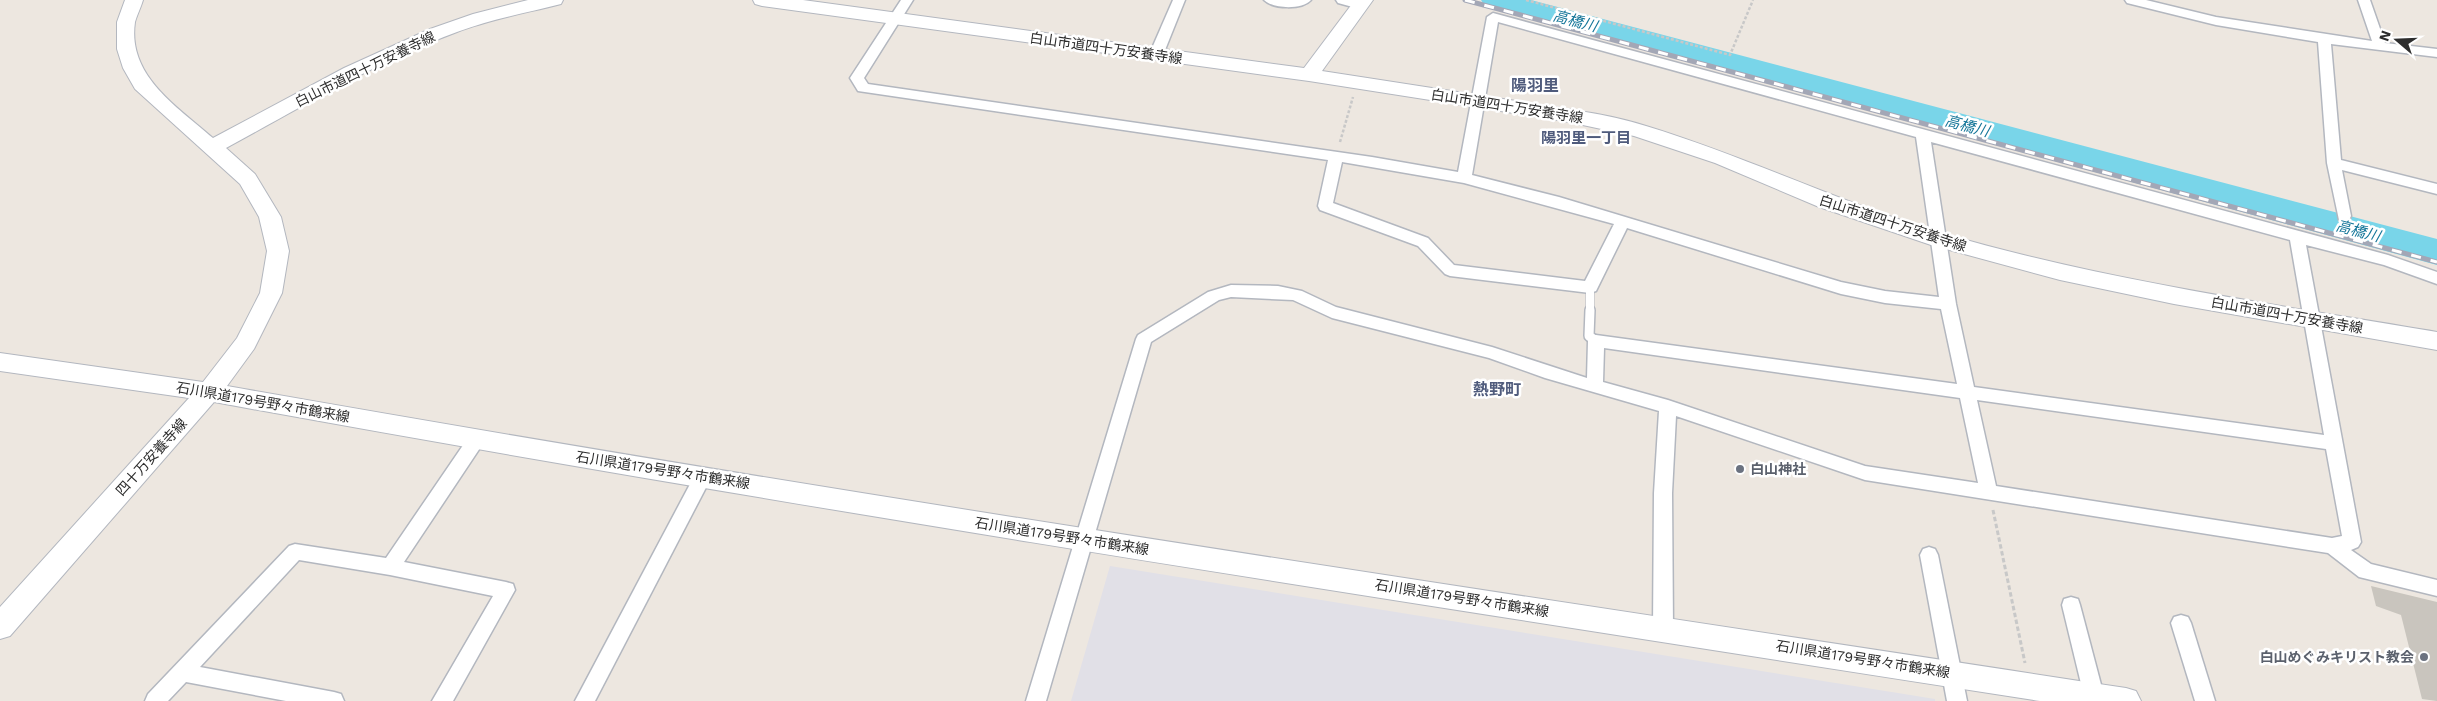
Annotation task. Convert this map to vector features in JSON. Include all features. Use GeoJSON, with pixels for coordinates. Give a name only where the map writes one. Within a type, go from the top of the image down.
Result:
{"type":"FeatureCollection","features":[{"type":"Feature","properties":{"kind":"street","name":"四十万安養寺線"},"geometry":{"type":"LineString","coordinates":[[0,627],[209,392],[246,343],[271,293],[278,251],[270,217],[260,196],[248,179],[145,89],[133,68],[126,32],[126,22],[134,0]]}},
{"type":"Feature","properties":{"kind":"street","name":"白山市道四十万安養寺線"},"geometry":{"type":"LineString","coordinates":[[212,146],[396,51],[474,20],[554,0]]}},
{"type":"Feature","properties":{"kind":"street","name":"白山市道四十万安養寺線"},"geometry":{"type":"LineString","coordinates":[[762,0],[1357,82],[1564,115],[1638,130],[1722,158],[1827,202],[1939,240],[2060,272],[2312,320],[2437,341]]}},
{"type":"Feature","properties":{"kind":"street"},"geometry":{"type":"LineString","coordinates":[[907,0],[857,78],[863,88],[1336,157],[1464,178],[1554,201],[1841,288],[1885,297],[1948,304]]}},
{"type":"Feature","properties":{"kind":"street"},"geometry":{"type":"LineString","coordinates":[[1156,55],[1179,0]]}},
{"type":"Feature","properties":{"kind":"street"},"geometry":{"type":"LineString","coordinates":[[1270,0],[1296,4],[1305,0]]}},
{"type":"Feature","properties":{"kind":"street"},"geometry":{"type":"LineString","coordinates":[[2131,0],[2216,21],[2324,39],[2437,53]]}},
{"type":"Feature","properties":{"kind":"street"},"geometry":{"type":"LineString","coordinates":[[2364,0],[2380,46]]}},
{"type":"Feature","properties":{"kind":"street"},"geometry":{"type":"LineString","coordinates":[[1309,75],[1355,2]]}},
{"type":"Feature","properties":{"kind":"street"},"geometry":{"type":"LineString","coordinates":[[1464,178],[1493,17],[2297,237],[2388,260],[2437,278]]}},
{"type":"Feature","properties":{"kind":"street"},"geometry":{"type":"LineString","coordinates":[[2324,39],[2334,163],[2344,216]]}},
{"type":"Feature","properties":{"kind":"street"},"geometry":{"type":"LineString","coordinates":[[1923,135],[1948,304],[1965,392],[1989,493]]}},
{"type":"Feature","properties":{"kind":"street"},"geometry":{"type":"LineString","coordinates":[[1336,157],[1325,206],[1423,242],[1450,270],[1590,287],[1622,223]]}},
{"type":"Feature","properties":{"kind":"street"},"geometry":{"type":"LineString","coordinates":[[2334,163],[2437,189]]}},
{"type":"Feature","properties":{"kind":"street"},"geometry":{"type":"LineString","coordinates":[[1036,701],[1144,340],[1214,296],[1231,291],[1278,292],[1296,295],[1332,312],[1492,353],[1545,372],[1595,385],[1668,408],[1865,474],[2332,546],[2352,542],[2297,237]]}},
{"type":"Feature","properties":{"kind":"street"},"geometry":{"type":"LineString","coordinates":[[1595,385],[1596,342],[2334,443]]}},
{"type":"Feature","properties":{"kind":"street","name":"石川県道179号野々市鶴来線"},"geometry":{"type":"LineString","coordinates":[[0,362],[209,392],[476,440],[1084,540],[1952,672],[2126,701]]}},
{"type":"Feature","properties":{"kind":"street"},"geometry":{"type":"LineString","coordinates":[[1663,629],[1663,493],[1668,408]]}},
{"type":"Feature","properties":{"kind":"street"},"geometry":{"type":"LineString","coordinates":[[390,567],[476,440]]}},
{"type":"Feature","properties":{"kind":"street"},"geometry":{"type":"LineString","coordinates":[[585,701],[703,476]]}},
{"type":"Feature","properties":{"kind":"street"},"geometry":{"type":"LineString","coordinates":[[2332,546],[2366,571],[2437,588]]}},
{"type":"Feature","properties":{"kind":"street"},"geometry":{"type":"LineString","coordinates":[[155,701],[295,552],[390,567],[506,590],[442,701]]}},
{"type":"Feature","properties":{"kind":"street"},"geometry":{"type":"LineString","coordinates":[[1929,555],[1957,701]]}},
{"type":"Feature","properties":{"kind":"street"},"geometry":{"type":"LineString","coordinates":[[2071,605],[2094,696]]}},
{"type":"Feature","properties":{"kind":"street"},"geometry":{"type":"LineString","coordinates":[[2181,623],[2205,701]]}},
{"type":"Feature","properties":{"kind":"street"},"geometry":{"type":"LineString","coordinates":[[182,672],[334,701]]}},
{"type":"Feature","properties":{"kind":"lane"},"geometry":{"type":"LineString","coordinates":[[1590,287],[1589,336],[1596,342]]}},
{"type":"Feature","properties":{"kind":"path"},"geometry":{"type":"LineString","coordinates":[[1526,0],[1730,55],[1752,0]]}},
{"type":"Feature","properties":{"kind":"path"},"geometry":{"type":"LineString","coordinates":[[1336,157],[1357,82]]}},
{"type":"Feature","properties":{"kind":"path"},"geometry":{"type":"LineString","coordinates":[[1989,493],[2030,686]]}},
{"type":"Feature","properties":{"kind":"shaded area"},"geometry":{"type":"Polygon","coordinates":[[[1110,566],[1935,699],[1935,701],[1071,701],[1110,566]]]}},
{"type":"Feature","properties":{"kind":"building","name":"白山めぐみキリスト教会"},"geometry":{"type":"Polygon","coordinates":[[[2371,586],[2437,602],[2437,701],[2422,699],[2401,615],[2376,606],[2371,586]]]}},
{"type":"Feature","properties":{"kind":"waterway","name":"高橋川"},"geometry":{"type":"LineString","coordinates":[[1496,0],[2437,252]]}},
{"type":"Feature","properties":{"kind":"railway"},"geometry":{"type":"LineString","coordinates":[[1465,0],[2437,262]]}},
{"type":"Feature","properties":{"kind":"place","name":"白山神社"},"geometry":{"type":"Point","coordinates":[1740,469]}},
{"type":"Feature","properties":{"kind":"place","name":"白山めぐみキリスト教会"},"geometry":{"type":"Point","coordinates":[2424,657]}},
{"type":"Feature","properties":{"kind":"district","name":"陽羽里"},"geometry":{"type":"Point","coordinates":[1535,85]}},
{"type":"Feature","properties":{"kind":"district","name":"陽羽里一丁目"},"geometry":{"type":"Point","coordinates":[1586,138]}},
{"type":"Feature","properties":{"kind":"district","name":"熱野町"},"geometry":{"type":"Point","coordinates":[1497,389]}}]}
